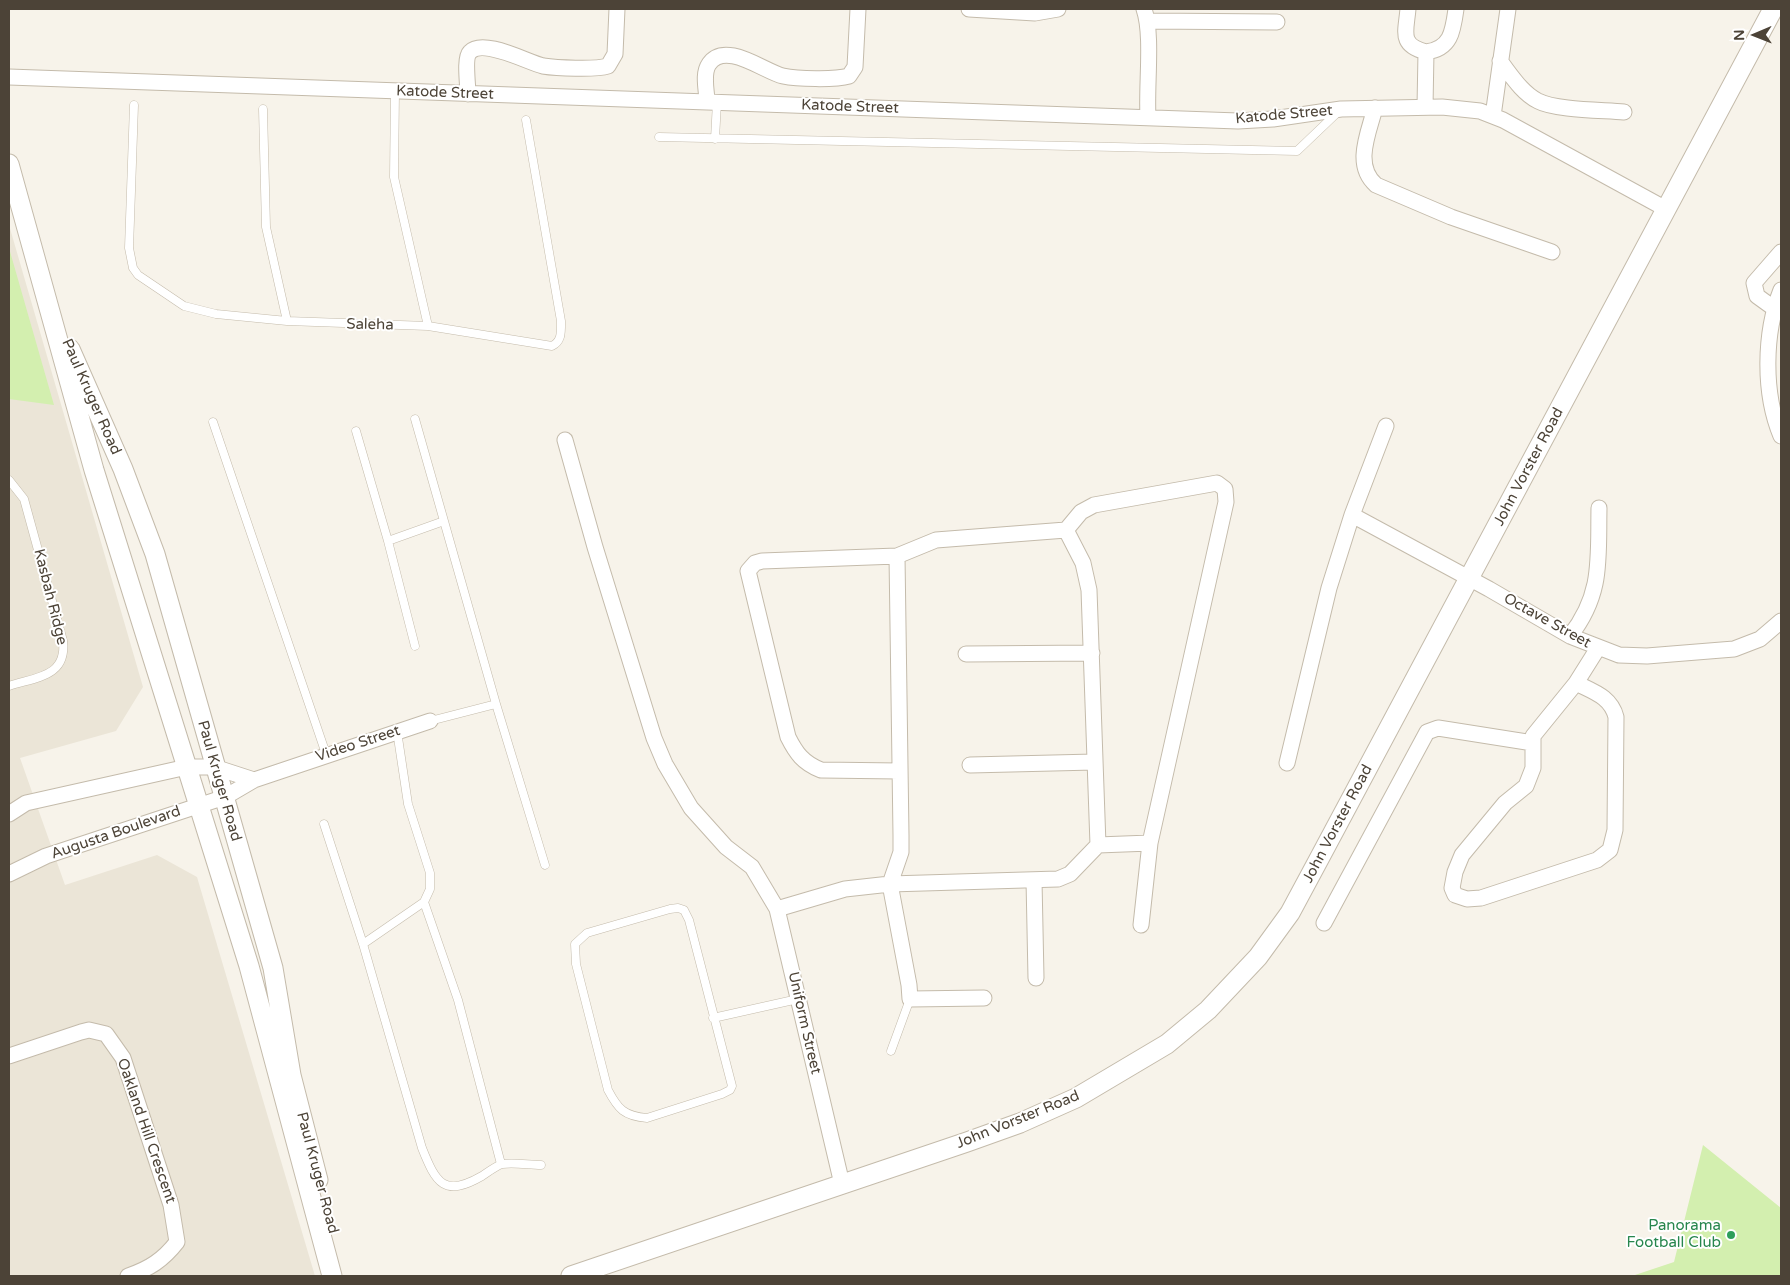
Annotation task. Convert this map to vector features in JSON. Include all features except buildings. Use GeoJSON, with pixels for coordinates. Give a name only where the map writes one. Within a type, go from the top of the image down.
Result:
{"type":"FeatureCollection","features":[{"type":"Feature","properties":{"kind":"street"},"geometry":{"type":"LineString","coordinates":[[468,94],[467,59],[469,53],[476,49],[508,52],[545,66],[608,66],[611,64],[615,54],[617,9]]}},
{"type":"Feature","properties":{"kind":"street"},"geometry":{"type":"LineString","coordinates":[[712,102],[706,69],[712,60],[719,57],[747,58],[785,76],[841,78],[850,75],[855,67],[858,9]]}},
{"type":"Feature","properties":{"kind":"street"},"geometry":{"type":"LineString","coordinates":[[969,9],[1035,13],[1058,9]]}},
{"type":"Feature","properties":{"kind":"street"},"geometry":{"type":"LineString","coordinates":[[1408,9],[1406,37],[1414,48],[1426,52],[1438,50],[1448,40],[1456,9]]}},
{"type":"Feature","properties":{"kind":"street"},"geometry":{"type":"LineString","coordinates":[[1493,116],[1508,9]]}},
{"type":"Feature","properties":{"kind":"street","name":"John Vorster Road"},"geometry":{"type":"LineString","coordinates":[[571,1276],[1002,1129],[1076,1098],[1167,1044],[1208,1010],[1245,972],[1290,913],[1773,9]]}},
{"type":"Feature","properties":{"kind":"street"},"geometry":{"type":"LineString","coordinates":[[1148,117],[1146,15],[1277,22]]}},
{"type":"Feature","properties":{"kind":"street"},"geometry":{"type":"LineString","coordinates":[[1425,108],[1426,52]]}},
{"type":"Feature","properties":{"kind":"street"},"geometry":{"type":"LineString","coordinates":[[1500,61],[1522,88],[1537,101],[1549,105],[1624,112]]}},
{"type":"Feature","properties":{"kind":"street","name":"Katode Street"},"geometry":{"type":"LineString","coordinates":[[9,77],[1256,120],[1375,108],[1464,109],[1480,111],[1493,116],[1666,208]]}},
{"type":"Feature","properties":{"kind":"street"},"geometry":{"type":"LineString","coordinates":[[1375,108],[1365,147],[1364,163],[1368,178],[1376,185],[1451,217],[1552,252]]}},
{"type":"Feature","properties":{"kind":"street","name":"Paul Kruger Road"},"geometry":{"type":"LineString","coordinates":[[9,164],[94,470],[249,966],[332,1276]]}},
{"type":"Feature","properties":{"kind":"street"},"geometry":{"type":"LineString","coordinates":[[1775,309],[1757,296],[1754,283],[1781,252]]}},
{"type":"Feature","properties":{"kind":"street"},"geometry":{"type":"LineString","coordinates":[[1781,290],[1775,309],[1770,341],[1770,387],[1773,410],[1781,436]]}},
{"type":"Feature","properties":{"kind":"street","name":"Paul Kruger Road"},"geometry":{"type":"LineString","coordinates":[[47,300],[123,468],[155,554],[214,767],[225,797],[273,968],[291,1075],[344,1276]]}},
{"type":"Feature","properties":{"kind":"street"},"geometry":{"type":"LineString","coordinates":[[1286,763],[1329,588],[1352,515],[1386,426]]}},
{"type":"Feature","properties":{"kind":"street","name":"Uniform Street"},"geometry":{"type":"LineString","coordinates":[[565,440],[595,547],[654,738],[665,764],[692,808],[726,847],[752,867],[777,909],[842,1184]]}},
{"type":"Feature","properties":{"kind":"street"},"geometry":{"type":"LineString","coordinates":[[899,771],[821,770],[809,765],[798,754],[788,737],[748,571],[755,563],[762,561],[897,556],[936,540],[1066,530],[1081,512],[1094,505],[1212,483],[1221,485],[1225,489],[1226,502],[1150,843],[1141,925]]}},
{"type":"Feature","properties":{"kind":"street"},"geometry":{"type":"LineString","coordinates":[[1570,636],[1584,618],[1596,584],[1599,508]]}},
{"type":"Feature","properties":{"kind":"street","name":"Octave Street"},"geometry":{"type":"LineString","coordinates":[[1352,515],[1570,636],[1598,648],[1619,654],[1637,656],[1734,649],[1760,639],[1781,622]]}},
{"type":"Feature","properties":{"kind":"street"},"geometry":{"type":"LineString","coordinates":[[777,909],[845,889],[890,884],[1058,879],[1070,874],[1098,844],[1092,653],[1087,576],[1083,563],[1066,530]]}},
{"type":"Feature","properties":{"kind":"street"},"geometry":{"type":"LineString","coordinates":[[897,556],[900,852],[890,884],[910,999],[984,998]]}},
{"type":"Feature","properties":{"kind":"street"},"geometry":{"type":"LineString","coordinates":[[1576,683],[1606,699],[1613,707],[1616,717],[1615,830],[1610,850],[1597,860],[1490,895],[1460,899],[1455,896],[1452,888],[1455,872],[1462,855],[1485,824],[1505,802],[1526,786],[1532,776],[1533,742],[1538,728],[1576,683],[1598,648]]}},
{"type":"Feature","properties":{"kind":"street"},"geometry":{"type":"LineString","coordinates":[[966,654],[1092,653]]}},
{"type":"Feature","properties":{"kind":"street","name":"Video Street"},"geometry":{"type":"LineString","coordinates":[[225,797],[254,780],[326,754],[430,721]]}},
{"type":"Feature","properties":{"kind":"street"},"geometry":{"type":"LineString","coordinates":[[1324,923],[1427,732],[1438,728],[1533,742]]}},
{"type":"Feature","properties":{"kind":"street"},"geometry":{"type":"LineString","coordinates":[[970,765],[1094,762]]}},
{"type":"Feature","properties":{"kind":"street"},"geometry":{"type":"LineString","coordinates":[[9,814],[26,803],[187,767],[214,767],[254,780]]}},
{"type":"Feature","properties":{"kind":"street","name":"Augusta Boulevard"},"geometry":{"type":"LineString","coordinates":[[9,874],[46,856],[225,797]]}},
{"type":"Feature","properties":{"kind":"street"},"geometry":{"type":"LineString","coordinates":[[1098,844],[1150,843]]}},
{"type":"Feature","properties":{"kind":"street"},"geometry":{"type":"LineString","coordinates":[[1034,880],[1036,978]]}},
{"type":"Feature","properties":{"kind":"street","name":"Oakland Hill Crescent"},"geometry":{"type":"LineString","coordinates":[[9,1056],[89,1030],[106,1034],[123,1058],[171,1205],[177,1242],[166,1256],[151,1267],[128,1276]]}},
{"type":"Feature","properties":{"kind":"lane"},"geometry":{"type":"LineString","coordinates":[[395,91],[395,184],[428,326]]}},
{"type":"Feature","properties":{"kind":"lane"},"geometry":{"type":"LineString","coordinates":[[712,102],[715,139]]}},
{"type":"Feature","properties":{"kind":"lane","name":"Saleha"},"geometry":{"type":"LineString","coordinates":[[134,105],[129,248],[133,268],[138,275],[184,306],[200,312],[287,321],[428,326],[552,346],[557,344],[561,337],[561,321],[526,120]]}},
{"type":"Feature","properties":{"kind":"lane"},"geometry":{"type":"LineString","coordinates":[[263,109],[266,227],[287,321]]}},
{"type":"Feature","properties":{"kind":"lane"},"geometry":{"type":"LineString","coordinates":[[659,137],[1297,151],[1341,110]]}},
{"type":"Feature","properties":{"kind":"lane"},"geometry":{"type":"LineString","coordinates":[[415,419],[496,704],[545,865]]}},
{"type":"Feature","properties":{"kind":"lane"},"geometry":{"type":"LineString","coordinates":[[213,422],[326,754]]}},
{"type":"Feature","properties":{"kind":"lane"},"geometry":{"type":"LineString","coordinates":[[356,431],[388,541],[415,646]]}},
{"type":"Feature","properties":{"kind":"lane","name":"Kasbah Ridge"},"geometry":{"type":"LineString","coordinates":[[9,480],[24,498],[64,641],[64,660],[51,673],[9,686]]}},
{"type":"Feature","properties":{"kind":"lane"},"geometry":{"type":"LineString","coordinates":[[388,541],[444,521]]}},
{"type":"Feature","properties":{"kind":"lane","name":"Video Street"},"geometry":{"type":"LineString","coordinates":[[430,721],[496,704]]}},
{"type":"Feature","properties":{"kind":"lane"},"geometry":{"type":"LineString","coordinates":[[363,944],[424,902],[430,889],[430,873],[408,804],[397,731]]}},
{"type":"Feature","properties":{"kind":"lane"},"geometry":{"type":"LineString","coordinates":[[324,824],[363,944],[422,1148],[432,1174],[440,1183],[457,1187],[466,1185],[502,1164],[541,1165]]}},
{"type":"Feature","properties":{"kind":"lane"},"geometry":{"type":"LineString","coordinates":[[424,902],[458,1000],[502,1164]]}},
{"type":"Feature","properties":{"kind":"lane"},"geometry":{"type":"LineString","coordinates":[[670,909],[684,910],[689,920],[713,1018],[732,1081],[730,1090],[647,1118],[635,1117],[625,1112],[616,1106],[608,1090],[576,964],[575,944],[587,933],[670,909]]}},
{"type":"Feature","properties":{"kind":"lane"},"geometry":{"type":"LineString","coordinates":[[891,1051],[910,999]]}},
{"type":"Feature","properties":{"kind":"lane"},"geometry":{"type":"LineString","coordinates":[[713,1018],[798,1000]]}},
{"type":"Feature","properties":{"kind":"shaded area"},"geometry":{"type":"Polygon","coordinates":[[[9,225],[143,687],[116,731],[20,758],[65,885],[157,855],[197,877],[315,1276],[9,1276],[9,225]]]}},
{"type":"Feature","properties":{"kind":"green space"},"geometry":{"type":"Polygon","coordinates":[[[9,248],[54,405],[9,399],[9,248]]]}},
{"type":"Feature","properties":{"kind":"green space","name":"Panorama Football Club"},"geometry":{"type":"Polygon","coordinates":[[[1703,1145],[1781,1208],[1781,1276],[1632,1276],[1674,1262],[1703,1145]]]}},
{"type":"Feature","properties":{"kind":"place","name":"Panorama Football Club"},"geometry":{"type":"Point","coordinates":[1731,1235]}}]}
